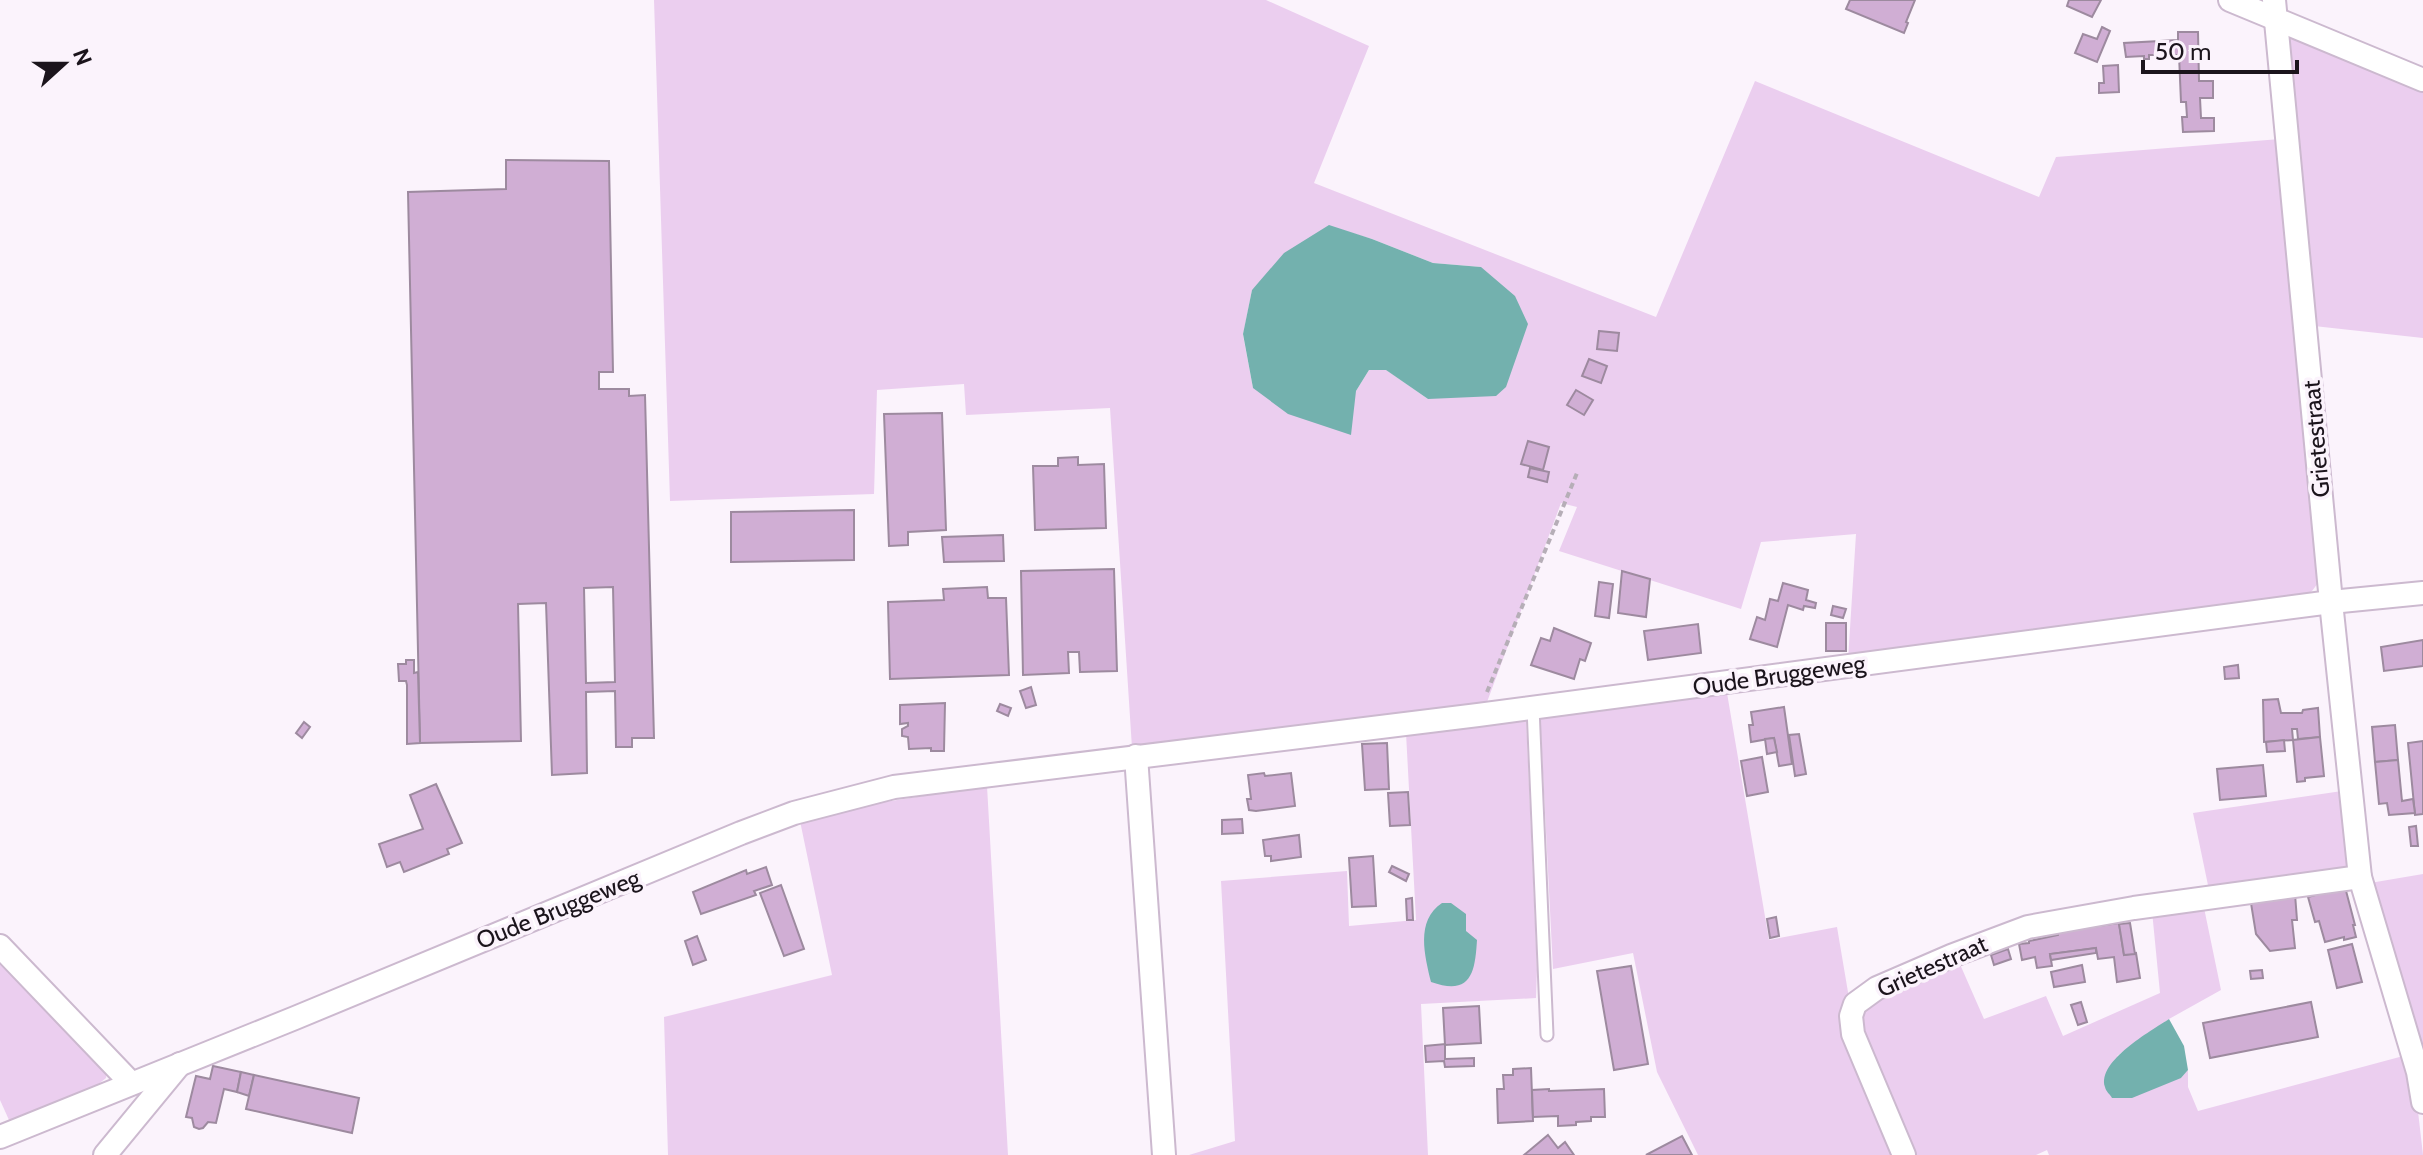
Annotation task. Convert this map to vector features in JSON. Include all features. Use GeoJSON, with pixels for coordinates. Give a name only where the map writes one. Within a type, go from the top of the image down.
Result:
{"type":"FeatureCollection","features":[{"type":"Feature","properties":{"kind":"street"},"geometry":{"type":"LineString","coordinates":[[2230,0],[2275,10],[2423,80]]}},
{"type":"Feature","properties":{"kind":"street","name":"Grietestraat"},"geometry":{"type":"LineString","coordinates":[[2275,10],[2360,877],[2418,1072],[2423,1102]]}},
{"type":"Feature","properties":{"kind":"street","name":"Oude Bruggeweg"},"geometry":{"type":"LineString","coordinates":[[0,1137],[794,813],[894,787],[1533,708],[2331,602],[2423,593]]}},
{"type":"Feature","properties":{"kind":"street"},"geometry":{"type":"LineString","coordinates":[[1136,756],[1164,1155]]}},
{"type":"Feature","properties":{"kind":"street","name":"Grietestraat"},"geometry":{"type":"LineString","coordinates":[[1904,1155],[1853,1034],[1851,1016],[1855,1004],[1877,988],[2028,927],[2134,908],[2360,877]]}},
{"type":"Feature","properties":{"kind":"street"},"geometry":{"type":"LineString","coordinates":[[0,946],[131,1083]]}},
{"type":"Feature","properties":{"kind":"street"},"geometry":{"type":"LineString","coordinates":[[105,1155],[181,1063]]}},
{"type":"Feature","properties":{"kind":"lane"},"geometry":{"type":"LineString","coordinates":[[1533,708],[1547,1035]]}},
{"type":"Feature","properties":{"kind":"path"},"geometry":{"type":"LineString","coordinates":[[1478,715],[1577,473]]}},
{"type":"Feature","properties":{"kind":"shaded area"},"geometry":{"type":"Polygon","coordinates":[[[654,0],[1266,0],[1369,46],[1314,183],[1656,317],[1755,81],[2039,197],[2056,157],[2280,139],[2321,579],[2312,591],[2296,601],[1848,660],[1856,534],[1761,542],[1741,609],[1559,551],[1577,507],[1561,503],[1487,702],[1132,748],[1110,408],[966,415],[964,384],[877,390],[874,494],[670,501],[654,0]],[[1328,226],[1252,290],[1243,335],[1253,388],[1356,391],[1369,370],[1385,369],[1428,399],[1481,267],[1433,263],[1328,226]]]}},
{"type":"Feature","properties":{"kind":"shaded area"},"geometry":{"type":"Polygon","coordinates":[[[2288,36],[2423,91],[2423,338],[2314,326],[2288,36]]]}},
{"type":"Feature","properties":{"kind":"shaded area"},"geometry":{"type":"Polygon","coordinates":[[[1329,225],[1433,263],[1481,267],[1515,296],[1528,324],[1506,387],[1496,396],[1428,399],[1386,370],[1369,370],[1356,391],[1351,435],[1288,414],[1253,388],[1243,334],[1252,290],[1284,253],[1329,225]]]}},
{"type":"Feature","properties":{"kind":"shaded area"},"geometry":{"type":"Polygon","coordinates":[[[1727,693],[1769,940],[1837,927],[1850,1004],[1959,962],[1984,1019],[2046,996],[2063,1036],[2160,993],[2152,911],[2203,903],[2221,990],[2169,1019],[2117,1056],[2181,1078],[2188,1070],[2188,1087],[2198,1111],[2407,1055],[2416,1094],[2423,1155],[2049,1155],[2047,1150],[2036,1155],[1698,1155],[1657,1072],[1633,953],[1553,969],[1540,714],[1727,693]]]}},
{"type":"Feature","properties":{"kind":"shaded area"},"geometry":{"type":"Polygon","coordinates":[[[1526,716],[1536,998],[1421,1004],[1428,1155],[1189,1155],[1235,1141],[1221,881],[1347,871],[1349,926],[1416,920],[1406,733],[1526,716]]]}},
{"type":"Feature","properties":{"kind":"shaded area"},"geometry":{"type":"Polygon","coordinates":[[[987,786],[1008,1155],[668,1155],[664,1017],[832,975],[800,821],[846,808],[987,786]]]}},
{"type":"Feature","properties":{"kind":"shaded area"},"geometry":{"type":"Polygon","coordinates":[[[2342,791],[2350,867],[2340,872],[2209,890],[2193,813],[2342,791]]]}},
{"type":"Feature","properties":{"kind":"shaded area"},"geometry":{"type":"Polygon","coordinates":[[[2423,874],[2423,1069],[2370,883],[2423,874]]]}},
{"type":"Feature","properties":{"kind":"shaded area"},"geometry":{"type":"Polygon","coordinates":[[[1442,903],[1451,903],[1466,914],[1466,931],[1477,940],[1472,971],[1463,984],[1455,986],[1431,982],[1426,961],[1425,929],[1428,919],[1442,903]]]}},
{"type":"Feature","properties":{"kind":"shaded area"},"geometry":{"type":"Polygon","coordinates":[[[0,956],[107,1068],[106,1078],[96,1086],[9,1120],[0,1100],[0,956]]]}},
{"type":"Feature","properties":{"kind":"shaded area"},"geometry":{"type":"Polygon","coordinates":[[[2169,1019],[2184,1046],[2188,1070],[2181,1078],[2132,1098],[2112,1098],[2105,1087],[2109,1067],[2127,1048],[2169,1019]]]}},
{"type":"Feature","properties":{"kind":"building"},"geometry":{"type":"Polygon","coordinates":[[[1850,0],[1915,0],[1904,33],[1846,9],[1850,0]]]}},
{"type":"Feature","properties":{"kind":"building"},"geometry":{"type":"Polygon","coordinates":[[[2069,0],[2101,0],[2092,17],[2067,6],[2069,0]]]}},
{"type":"Feature","properties":{"kind":"building"},"geometry":{"type":"Polygon","coordinates":[[[2102,27],[2110,31],[2097,62],[2075,53],[2083,34],[2097,39],[2102,27]]]}},
{"type":"Feature","properties":{"kind":"building"},"geometry":{"type":"Polygon","coordinates":[[[2178,32],[2198,32],[2199,81],[2213,81],[2213,98],[2200,98],[2201,118],[2214,118],[2214,131],[2183,132],[2182,117],[2187,117],[2186,102],[2181,102],[2179,55],[2162,58],[2161,55],[2149,55],[2149,59],[2144,59],[2144,56],[2126,57],[2124,43],[2178,40],[2178,32]]]}},
{"type":"Feature","properties":{"kind":"building"},"geometry":{"type":"Polygon","coordinates":[[[2118,65],[2119,92],[2099,93],[2099,83],[2104,83],[2103,66],[2118,65]]]}},
{"type":"Feature","properties":{"kind":"building"},"geometry":{"type":"Polygon","coordinates":[[[506,160],[609,161],[613,372],[599,372],[599,389],[629,389],[629,396],[645,395],[654,738],[632,738],[632,747],[616,747],[615,691],[586,692],[587,773],[552,775],[546,603],[518,604],[521,741],[420,743],[408,192],[506,189],[506,160]],[[613,587],[584,588],[586,683],[615,682],[613,587]]]}},
{"type":"Feature","properties":{"kind":"building"},"geometry":{"type":"Polygon","coordinates":[[[1599,331],[1619,333],[1617,351],[1597,349],[1599,331]]]}},
{"type":"Feature","properties":{"kind":"building"},"geometry":{"type":"Polygon","coordinates":[[[1589,359],[1607,366],[1601,383],[1582,376],[1589,359]]]}},
{"type":"Feature","properties":{"kind":"building"},"geometry":{"type":"Polygon","coordinates":[[[1576,390],[1593,400],[1584,415],[1567,405],[1576,390]]]}},
{"type":"Feature","properties":{"kind":"building"},"geometry":{"type":"Polygon","coordinates":[[[942,413],[946,530],[908,532],[908,545],[889,546],[884,414],[942,413]]]}},
{"type":"Feature","properties":{"kind":"building"},"geometry":{"type":"Polygon","coordinates":[[[1528,441],[1549,447],[1543,470],[1521,464],[1528,441]]]}},
{"type":"Feature","properties":{"kind":"building"},"geometry":{"type":"Polygon","coordinates":[[[1078,457],[1078,465],[1104,464],[1106,528],[1035,530],[1033,466],[1058,466],[1058,458],[1078,457]]]}},
{"type":"Feature","properties":{"kind":"building"},"geometry":{"type":"Polygon","coordinates":[[[1530,468],[1549,472],[1547,482],[1528,477],[1530,468]]]}},
{"type":"Feature","properties":{"kind":"building"},"geometry":{"type":"Polygon","coordinates":[[[854,510],[854,560],[731,562],[731,512],[854,510]]]}},
{"type":"Feature","properties":{"kind":"building"},"geometry":{"type":"Polygon","coordinates":[[[1003,535],[1004,561],[944,562],[942,537],[1003,535]]]}},
{"type":"Feature","properties":{"kind":"building"},"geometry":{"type":"Polygon","coordinates":[[[1114,569],[1117,671],[1080,672],[1079,652],[1068,652],[1069,673],[1023,675],[1021,571],[1114,569]]]}},
{"type":"Feature","properties":{"kind":"building"},"geometry":{"type":"Polygon","coordinates":[[[1622,571],[1650,579],[1646,617],[1618,613],[1622,571]]]}},
{"type":"Feature","properties":{"kind":"building"},"geometry":{"type":"Polygon","coordinates":[[[1599,582],[1613,584],[1609,618],[1595,616],[1599,582]]]}},
{"type":"Feature","properties":{"kind":"building"},"geometry":{"type":"Polygon","coordinates":[[[1783,583],[1808,590],[1806,600],[1816,603],[1815,608],[1804,606],[1803,610],[1788,605],[1777,647],[1750,639],[1757,617],[1765,620],[1770,599],[1778,601],[1783,583]]]}},
{"type":"Feature","properties":{"kind":"building"},"geometry":{"type":"Polygon","coordinates":[[[987,587],[988,598],[1006,598],[1009,675],[890,679],[888,602],[944,600],[943,589],[987,587]]]}},
{"type":"Feature","properties":{"kind":"building"},"geometry":{"type":"Polygon","coordinates":[[[1833,606],[1846,609],[1843,618],[1831,615],[1833,606]]]}},
{"type":"Feature","properties":{"kind":"building"},"geometry":{"type":"Polygon","coordinates":[[[1826,623],[1846,623],[1846,651],[1826,651],[1826,623]]]}},
{"type":"Feature","properties":{"kind":"building"},"geometry":{"type":"Polygon","coordinates":[[[1698,624],[1701,653],[1648,660],[1644,631],[1698,624]]]}},
{"type":"Feature","properties":{"kind":"building"},"geometry":{"type":"Polygon","coordinates":[[[1554,628],[1591,643],[1585,661],[1580,659],[1574,679],[1531,665],[1541,638],[1550,641],[1554,628]]]}},
{"type":"Feature","properties":{"kind":"building"},"geometry":{"type":"Polygon","coordinates":[[[2423,640],[2423,666],[2384,671],[2381,647],[2423,640]]]}},
{"type":"Feature","properties":{"kind":"building"},"geometry":{"type":"Polygon","coordinates":[[[406,660],[414,660],[414,673],[418,672],[420,743],[407,744],[407,685],[406,681],[399,681],[398,664],[406,664],[406,660]]]}},
{"type":"Feature","properties":{"kind":"building"},"geometry":{"type":"Polygon","coordinates":[[[2238,665],[2239,678],[2225,679],[2224,667],[2238,665]]]}},
{"type":"Feature","properties":{"kind":"building"},"geometry":{"type":"Polygon","coordinates":[[[1031,687],[1036,705],[1026,708],[1020,691],[1031,687]]]}},
{"type":"Feature","properties":{"kind":"building"},"geometry":{"type":"Polygon","coordinates":[[[2278,699],[2281,713],[2302,713],[2303,710],[2318,708],[2320,737],[2298,739],[2297,729],[2292,729],[2293,740],[2264,742],[2263,700],[2278,699]]]}},
{"type":"Feature","properties":{"kind":"building"},"geometry":{"type":"Polygon","coordinates":[[[945,703],[944,751],[909,749],[908,737],[902,736],[902,729],[908,723],[900,724],[900,705],[945,703]]]}},
{"type":"Feature","properties":{"kind":"building"},"geometry":{"type":"Polygon","coordinates":[[[1000,704],[1011,708],[1008,716],[997,711],[1000,704]]]}},
{"type":"Feature","properties":{"kind":"building"},"geometry":{"type":"Polygon","coordinates":[[[1784,707],[1792,764],[1779,766],[1774,738],[1751,742],[1749,725],[1753,725],[1751,712],[1784,707]]]}},
{"type":"Feature","properties":{"kind":"building"},"geometry":{"type":"Polygon","coordinates":[[[304,722],[310,727],[302,738],[296,733],[304,722]]]}},
{"type":"Feature","properties":{"kind":"building"},"geometry":{"type":"Polygon","coordinates":[[[2395,725],[2398,760],[2375,762],[2372,727],[2395,725]]]}},
{"type":"Feature","properties":{"kind":"building"},"geometry":{"type":"Polygon","coordinates":[[[1799,734],[1806,774],[1795,776],[1789,735],[1799,734]]]}},
{"type":"Feature","properties":{"kind":"building"},"geometry":{"type":"Polygon","coordinates":[[[2320,737],[2324,776],[2297,782],[2293,740],[2320,737]]]}},
{"type":"Feature","properties":{"kind":"building"},"geometry":{"type":"Polygon","coordinates":[[[1774,738],[1777,752],[1767,754],[1765,739],[1774,738]]]}},
{"type":"Feature","properties":{"kind":"building"},"geometry":{"type":"Polygon","coordinates":[[[2284,740],[2285,751],[2267,752],[2266,742],[2284,740]]]}},
{"type":"Feature","properties":{"kind":"building"},"geometry":{"type":"Polygon","coordinates":[[[2423,741],[2423,814],[2415,815],[2408,743],[2423,741]]]}},
{"type":"Feature","properties":{"kind":"building"},"geometry":{"type":"Polygon","coordinates":[[[1387,743],[1389,789],[1365,790],[1362,744],[1387,743]]]}},
{"type":"Feature","properties":{"kind":"building"},"geometry":{"type":"Polygon","coordinates":[[[1762,757],[1768,792],[1747,796],[1741,761],[1762,757]]]}},
{"type":"Feature","properties":{"kind":"building"},"geometry":{"type":"Polygon","coordinates":[[[2398,760],[2402,801],[2413,799],[2415,813],[2389,815],[2387,803],[2379,804],[2375,762],[2398,760]]]}},
{"type":"Feature","properties":{"kind":"building"},"geometry":{"type":"Polygon","coordinates":[[[2263,765],[2266,796],[2220,800],[2217,769],[2263,765]]]}},
{"type":"Feature","properties":{"kind":"building"},"geometry":{"type":"Polygon","coordinates":[[[1264,773],[1265,776],[1291,773],[1295,806],[1249,810],[1248,775],[1264,773]]]}},
{"type":"Feature","properties":{"kind":"building"},"geometry":{"type":"Polygon","coordinates":[[[436,784],[462,843],[447,849],[449,854],[404,872],[400,862],[387,867],[379,844],[423,829],[410,795],[436,784]]]}},
{"type":"Feature","properties":{"kind":"building"},"geometry":{"type":"Polygon","coordinates":[[[1408,792],[1410,825],[1390,826],[1388,793],[1408,792]]]}},
{"type":"Feature","properties":{"kind":"building"},"geometry":{"type":"Polygon","coordinates":[[[1242,819],[1243,833],[1222,834],[1222,820],[1242,819]]]}},
{"type":"Feature","properties":{"kind":"building"},"geometry":{"type":"Polygon","coordinates":[[[2416,826],[2418,846],[2411,846],[2409,827],[2416,826]]]}},
{"type":"Feature","properties":{"kind":"building"},"geometry":{"type":"Polygon","coordinates":[[[1299,835],[1301,857],[1271,861],[1271,856],[1265,856],[1263,840],[1299,835]]]}},
{"type":"Feature","properties":{"kind":"building"},"geometry":{"type":"Polygon","coordinates":[[[1373,856],[1376,906],[1352,907],[1349,858],[1373,856]]]}},
{"type":"Feature","properties":{"kind":"building"},"geometry":{"type":"Polygon","coordinates":[[[1392,866],[1409,874],[1406,881],[1389,872],[1392,866]]]}},
{"type":"Feature","properties":{"kind":"building"},"geometry":{"type":"Polygon","coordinates":[[[766,867],[772,885],[754,891],[756,895],[701,914],[693,892],[746,870],[747,874],[766,867]]]}},
{"type":"Feature","properties":{"kind":"building"},"geometry":{"type":"Polygon","coordinates":[[[781,885],[804,949],[784,956],[760,893],[781,885]]]}},
{"type":"Feature","properties":{"kind":"building"},"geometry":{"type":"Polygon","coordinates":[[[2345,887],[2356,937],[2325,942],[2308,897],[2345,887]]]}},
{"type":"Feature","properties":{"kind":"building"},"geometry":{"type":"Polygon","coordinates":[[[2295,894],[2297,920],[2292,920],[2295,948],[2270,951],[2256,934],[2250,897],[2295,894]]]}},
{"type":"Feature","properties":{"kind":"building"},"geometry":{"type":"Polygon","coordinates":[[[1412,898],[1413,920],[1407,920],[1406,899],[1412,898]]]}},
{"type":"Feature","properties":{"kind":"building"},"geometry":{"type":"Polygon","coordinates":[[[1776,917],[1779,936],[1770,938],[1767,919],[1776,917]]]}},
{"type":"Feature","properties":{"kind":"building"},"geometry":{"type":"Polygon","coordinates":[[[2119,923],[2124,955],[2136,953],[2140,978],[2117,982],[2114,957],[2098,959],[2096,948],[2050,954],[2052,966],[2037,968],[2035,957],[2022,960],[2019,944],[2058,935],[2058,932],[2119,923]]]}},
{"type":"Feature","properties":{"kind":"building"},"geometry":{"type":"Polygon","coordinates":[[[2130,923],[2135,954],[2124,955],[2119,924],[2130,923]]]}},
{"type":"Feature","properties":{"kind":"building"},"geometry":{"type":"Polygon","coordinates":[[[697,936],[706,960],[693,965],[685,941],[697,936]]]}},
{"type":"Feature","properties":{"kind":"building"},"geometry":{"type":"Polygon","coordinates":[[[2352,944],[2362,982],[2337,988],[2328,950],[2352,944]]]}},
{"type":"Feature","properties":{"kind":"building"},"geometry":{"type":"Polygon","coordinates":[[[2096,948],[2096,953],[2051,960],[2050,954],[2096,948]]]}},
{"type":"Feature","properties":{"kind":"building"},"geometry":{"type":"Polygon","coordinates":[[[2008,949],[2011,959],[1994,965],[1991,955],[2008,949]]]}},
{"type":"Feature","properties":{"kind":"building"},"geometry":{"type":"Polygon","coordinates":[[[2082,965],[2085,982],[2054,987],[2051,972],[2082,965]]]}},
{"type":"Feature","properties":{"kind":"building"},"geometry":{"type":"Polygon","coordinates":[[[1631,966],[1648,1064],[1614,1070],[1597,971],[1631,966]]]}},
{"type":"Feature","properties":{"kind":"building"},"geometry":{"type":"Polygon","coordinates":[[[2262,970],[2263,978],[2251,979],[2250,971],[2262,970]]]}},
{"type":"Feature","properties":{"kind":"building"},"geometry":{"type":"Polygon","coordinates":[[[2081,1002],[2087,1022],[2078,1025],[2071,1005],[2081,1002]]]}},
{"type":"Feature","properties":{"kind":"building"},"geometry":{"type":"Polygon","coordinates":[[[2311,1002],[2318,1037],[2210,1058],[2203,1023],[2311,1002]]]}},
{"type":"Feature","properties":{"kind":"building"},"geometry":{"type":"Polygon","coordinates":[[[1479,1006],[1481,1043],[1445,1045],[1443,1008],[1479,1006]]]}},
{"type":"Feature","properties":{"kind":"building"},"geometry":{"type":"Polygon","coordinates":[[[1445,1044],[1445,1059],[1474,1058],[1474,1066],[1445,1067],[1444,1061],[1426,1062],[1425,1046],[1445,1044]]]}},
{"type":"Feature","properties":{"kind":"building"},"geometry":{"type":"Polygon","coordinates":[[[213,1066],[241,1072],[237,1092],[224,1089],[216,1123],[208,1122],[199,1129],[194,1127],[192,1118],[186,1117],[196,1076],[210,1079],[213,1066]]]}},
{"type":"Feature","properties":{"kind":"building"},"geometry":{"type":"Polygon","coordinates":[[[1531,1068],[1533,1121],[1498,1123],[1497,1089],[1504,1089],[1503,1075],[1513,1075],[1513,1069],[1531,1068]]]}},
{"type":"Feature","properties":{"kind":"building"},"geometry":{"type":"Polygon","coordinates":[[[241,1072],[254,1075],[249,1096],[237,1092],[241,1072]]]}},
{"type":"Feature","properties":{"kind":"building"},"geometry":{"type":"Polygon","coordinates":[[[254,1075],[359,1098],[352,1133],[246,1109],[254,1075]]]}},
{"type":"Feature","properties":{"kind":"building"},"geometry":{"type":"Polygon","coordinates":[[[1604,1089],[1605,1117],[1591,1117],[1591,1121],[1558,1126],[1558,1116],[1533,1117],[1532,1090],[1604,1089]]]}},
{"type":"Feature","properties":{"kind":"building"},"geometry":{"type":"Polygon","coordinates":[[[1548,1135],[1558,1148],[1565,1142],[1574,1155],[1524,1155],[1548,1135]]]}},
{"type":"Feature","properties":{"kind":"building"},"geometry":{"type":"Polygon","coordinates":[[[1682,1136],[1692,1155],[1646,1155],[1682,1136]]]}}]}
